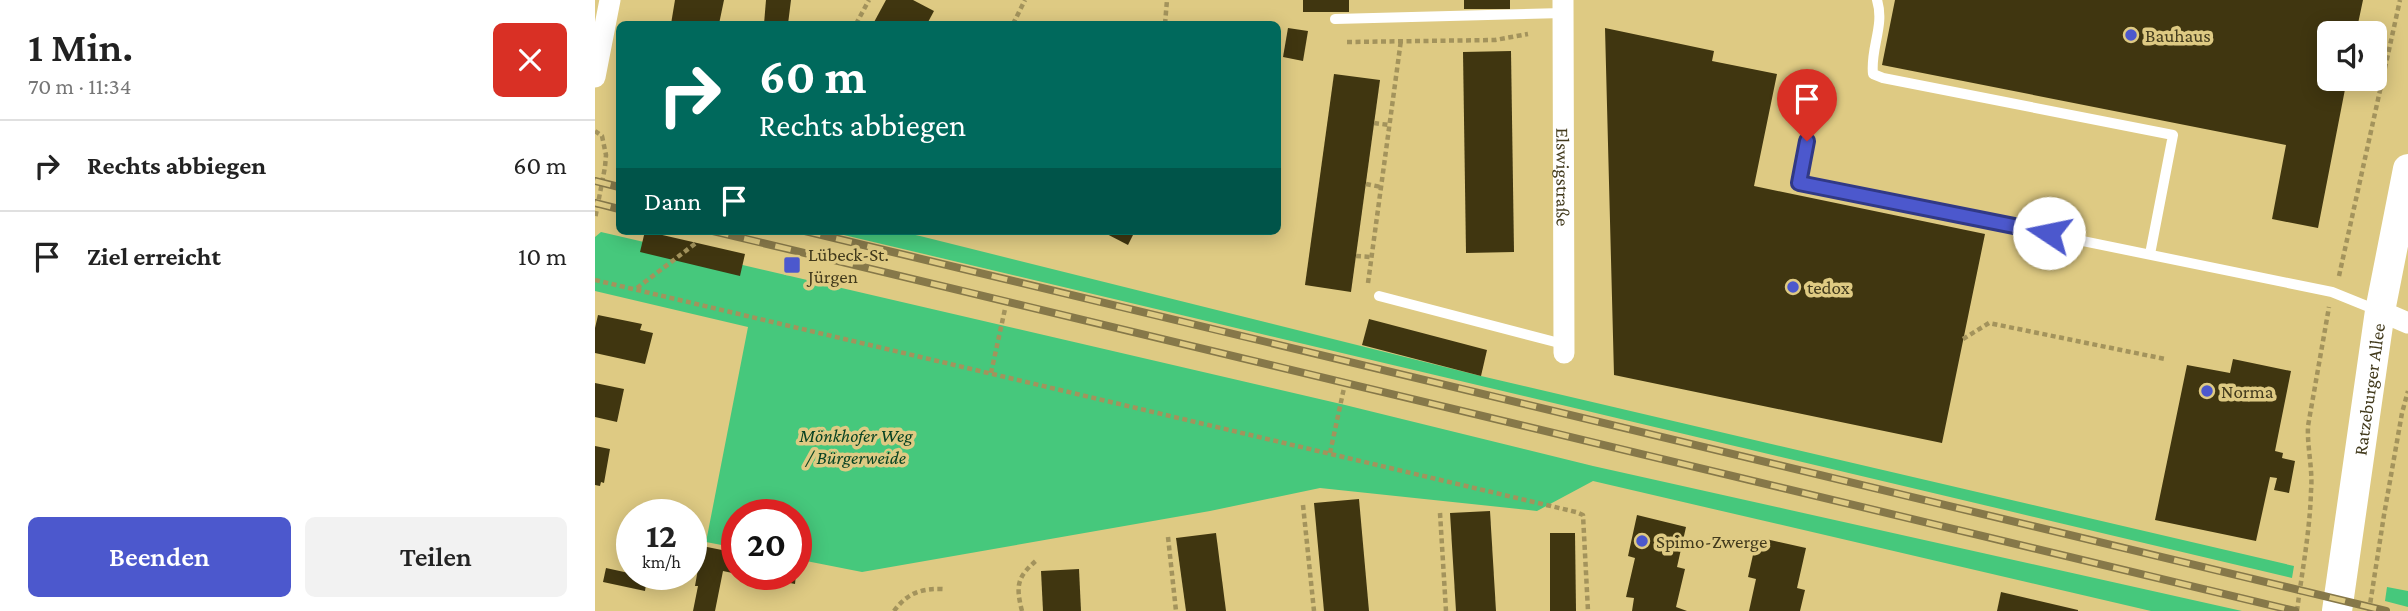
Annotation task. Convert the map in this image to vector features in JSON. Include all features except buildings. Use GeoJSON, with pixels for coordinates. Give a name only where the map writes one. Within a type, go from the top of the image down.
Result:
{"type":"FeatureCollection","features":[{"type":"Feature","properties":{"kind":"main road","name":"Ratzeburger Allee"},"geometry":{"type":"LineString","coordinates":[[2337,611],[2380,311],[2408,169]]}},
{"type":"Feature","properties":{"kind":"street"},"geometry":{"type":"LineString","coordinates":[[595,77],[610,0]]}},
{"type":"Feature","properties":{"kind":"street","name":"Elswigstraße"},"geometry":{"type":"LineString","coordinates":[[1563,15],[1563,348]]}},
{"type":"Feature","properties":{"kind":"street"},"geometry":{"type":"LineString","coordinates":[[2380,311],[2408,323]]}},
{"type":"Feature","properties":{"kind":"lane"},"geometry":{"type":"LineString","coordinates":[[1877,0],[1881,14],[1872,64],[1873,74],[2173,135],[2150,254]]}},
{"type":"Feature","properties":{"kind":"lane"},"geometry":{"type":"LineString","coordinates":[[1335,19],[1563,15]]}},
{"type":"Feature","properties":{"kind":"lane"},"geometry":{"type":"LineString","coordinates":[[1807,141],[1799,183],[2332,292],[2380,311]]}},
{"type":"Feature","properties":{"kind":"lane"},"geometry":{"type":"LineString","coordinates":[[1379,296],[1563,348]]}},
{"type":"Feature","properties":{"kind":"path"},"geometry":{"type":"LineString","coordinates":[[858,21],[869,0]]}},
{"type":"Feature","properties":{"kind":"path"},"geometry":{"type":"LineString","coordinates":[[1014,21],[1025,0]]}},
{"type":"Feature","properties":{"kind":"path"},"geometry":{"type":"LineString","coordinates":[[1165,21],[1167,0]]}},
{"type":"Feature","properties":{"kind":"path"},"geometry":{"type":"LineString","coordinates":[[2297,611],[2311,492],[2308,426],[2332,292],[2340,274],[2400,0]]}},
{"type":"Feature","properties":{"kind":"path"},"geometry":{"type":"LineString","coordinates":[[1347,42],[1495,40],[1563,15]]}},
{"type":"Feature","properties":{"kind":"path"},"geometry":{"type":"LineString","coordinates":[[1379,296],[1367,292],[1401,40]]}},
{"type":"Feature","properties":{"kind":"path"},"geometry":{"type":"LineString","coordinates":[[1374,123],[1389,125]]}},
{"type":"Feature","properties":{"kind":"path"},"geometry":{"type":"LineString","coordinates":[[595,131],[601,136],[606,155],[595,219]]}},
{"type":"Feature","properties":{"kind":"path"},"geometry":{"type":"LineString","coordinates":[[1366,184],[1381,187]]}},
{"type":"Feature","properties":{"kind":"path"},"geometry":{"type":"LineString","coordinates":[[637,289],[696,243]]}},
{"type":"Feature","properties":{"kind":"path"},"geometry":{"type":"LineString","coordinates":[[1356,256],[1371,257]]}},
{"type":"Feature","properties":{"kind":"path"},"geometry":{"type":"LineString","coordinates":[[595,280],[1583,515],[1588,611]]}},
{"type":"Feature","properties":{"kind":"path"},"geometry":{"type":"LineString","coordinates":[[991,373],[1005,309]]}},
{"type":"Feature","properties":{"kind":"path"},"geometry":{"type":"LineString","coordinates":[[1963,339],[1989,323],[2165,359]]}},
{"type":"Feature","properties":{"kind":"path"},"geometry":{"type":"LineString","coordinates":[[1330,453],[1344,388]]}},
{"type":"Feature","properties":{"kind":"path"},"geometry":{"type":"LineString","coordinates":[[2369,611],[2408,391]]}},
{"type":"Feature","properties":{"kind":"path"},"geometry":{"type":"LineString","coordinates":[[1303,505],[1314,611]]}},
{"type":"Feature","properties":{"kind":"path"},"geometry":{"type":"LineString","coordinates":[[1440,513],[1446,611]]}},
{"type":"Feature","properties":{"kind":"path"},"geometry":{"type":"LineString","coordinates":[[1168,537],[1176,611]]}},
{"type":"Feature","properties":{"kind":"path"},"geometry":{"type":"LineString","coordinates":[[1022,611],[1019,583],[1022,572],[1038,559]]}},
{"type":"Feature","properties":{"kind":"path"},"geometry":{"type":"LineString","coordinates":[[894,611],[908,596],[927,589],[943,589]]}},
{"type":"Feature","properties":{"kind":"green space","name":"Mönkhofer Weg / Bürgerweide"},"geometry":{"type":"Polygon","coordinates":[[[601,232],[1341,404],[1593,466],[2242,611],[2151,611],[1593,481],[1537,511],[1320,488],[1210,511],[862,572],[812,562],[812,499],[721,499],[721,545],[707,542],[748,327],[595,291],[595,237],[601,232]]]}},
{"type":"Feature","properties":{"kind":"green space"},"geometry":{"type":"Polygon","coordinates":[[[844,235],[920,236],[1481,376],[2294,566],[2292,578],[844,235]]]}},
{"type":"Feature","properties":{"kind":"green space"},"geometry":{"type":"Polygon","coordinates":[[[2387,587],[2408,591],[2408,607],[2385,601],[2387,587]]]}},
{"type":"Feature","properties":{"kind":"railway"},"geometry":{"type":"LineString","coordinates":[[595,181],[616,186]]}},
{"type":"Feature","properties":{"kind":"railway"},"geometry":{"type":"LineString","coordinates":[[595,203],[616,208]]}},
{"type":"Feature","properties":{"kind":"railway"},"geometry":{"type":"LineString","coordinates":[[730,235],[2295,611]]}},
{"type":"Feature","properties":{"kind":"railway"},"geometry":{"type":"LineString","coordinates":[[822,235],[2386,611]]}},
{"type":"Feature","properties":{"kind":"place","name":"Bauhaus"},"geometry":{"type":"Point","coordinates":[2131,35]}},
{"type":"Feature","properties":{"kind":"place","name":"Lübeck-St. Jürgen"},"geometry":{"type":"Point","coordinates":[792,265]}},
{"type":"Feature","properties":{"kind":"place","name":"tedox"},"geometry":{"type":"Point","coordinates":[1793,287]}},
{"type":"Feature","properties":{"kind":"place","name":"Norma"},"geometry":{"type":"Point","coordinates":[2207,391]}},
{"type":"Feature","properties":{"kind":"place","name":"Spimo-Zwerge"},"geometry":{"type":"Point","coordinates":[1642,541]}},
{"type":"Feature","properties":{"kind":"route"},"geometry":{"type":"LineString","coordinates":[[1807,141],[1799,183],[2049,233]]}}]}
